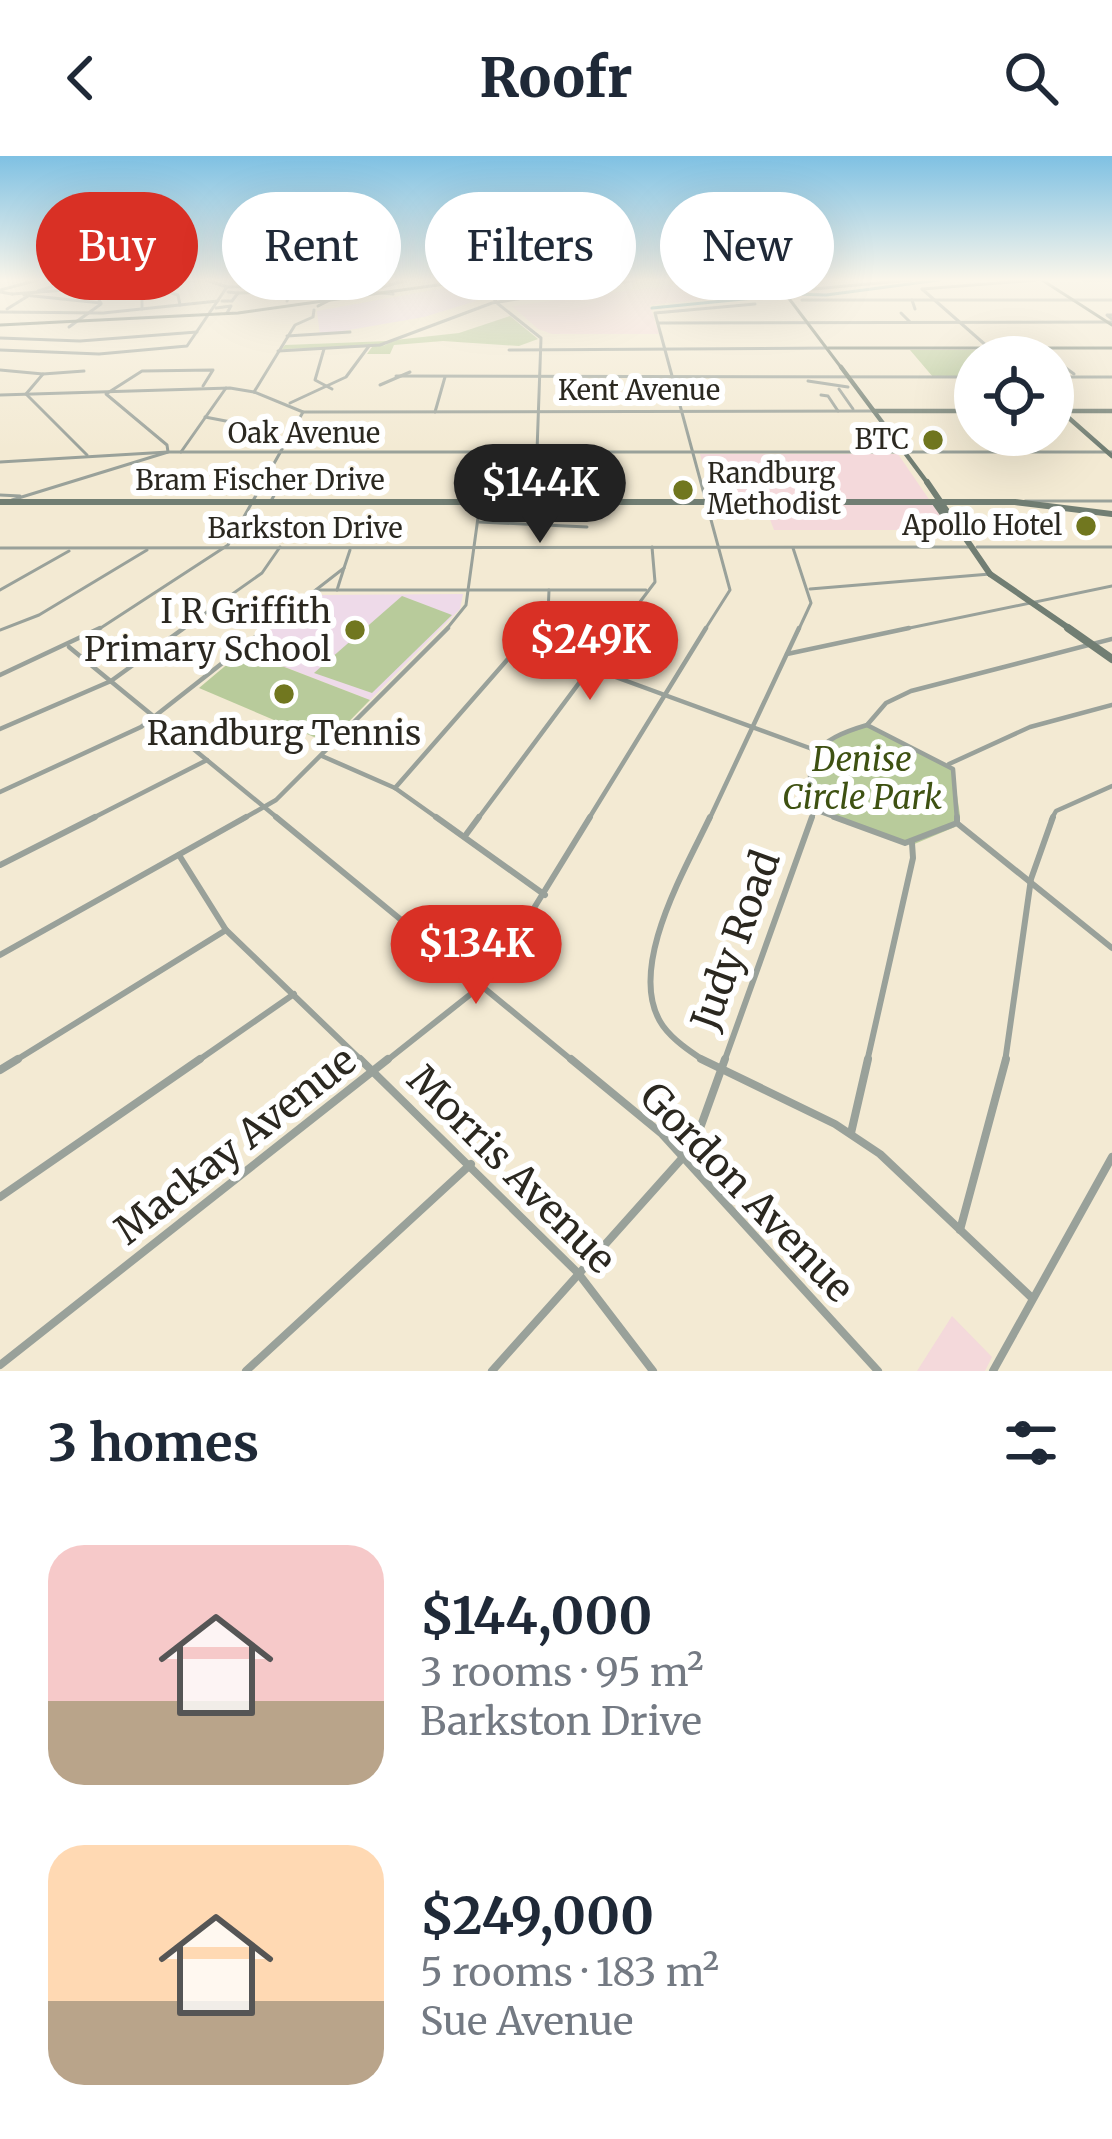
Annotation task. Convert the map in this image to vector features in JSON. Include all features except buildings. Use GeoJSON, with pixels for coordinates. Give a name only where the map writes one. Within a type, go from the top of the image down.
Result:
{"type":"FeatureCollection","features":[{"type":"Feature","properties":{"kind":"main road"},"geometry":{"type":"LineString","coordinates":[[820,337],[990,574],[1112,659]]}},
{"type":"Feature","properties":{"kind":"main road"},"geometry":{"type":"LineString","coordinates":[[828,348],[954,348]]}},
{"type":"Feature","properties":{"kind":"main road"},"geometry":{"type":"LineString","coordinates":[[1074,348],[1112,348]]}},
{"type":"Feature","properties":{"kind":"main road"},"geometry":{"type":"LineString","coordinates":[[1074,410],[1112,411]]}},
{"type":"Feature","properties":{"kind":"main road","name":"Kent Avenue"},"geometry":{"type":"LineString","coordinates":[[873,412],[954,411]]}},
{"type":"Feature","properties":{"kind":"main road"},"geometry":{"type":"LineString","coordinates":[[1074,424],[1110,453]]}},
{"type":"Feature","properties":{"kind":"main road","name":"Bram Fischer Drive"},"geometry":{"type":"LineString","coordinates":[[2,501],[1025,500],[1112,512]]}},
{"type":"Feature","properties":{"kind":"main road","name":"Bram Fischer Drive"},"geometry":{"type":"LineString","coordinates":[[938,501],[1055,505]]}},
{"type":"Feature","properties":{"kind":"street"},"geometry":{"type":"LineString","coordinates":[[0,338],[80,341],[136,337]]}},
{"type":"Feature","properties":{"kind":"street"},"geometry":{"type":"LineString","coordinates":[[0,350],[101,354],[190,343],[194,337]]}},
{"type":"Feature","properties":{"kind":"street"},"geometry":{"type":"LineString","coordinates":[[254,392],[287,337]]}},
{"type":"Feature","properties":{"kind":"street"},"geometry":{"type":"LineString","coordinates":[[278,351],[369,346],[397,337]]}},
{"type":"Feature","properties":{"kind":"street"},"geometry":{"type":"LineString","coordinates":[[537,452],[538,337]]}},
{"type":"Feature","properties":{"kind":"street","name":"Mackay Avenue"},"geometry":{"type":"LineString","coordinates":[[0,1365],[497,970],[730,590],[661,337]]}},
{"type":"Feature","properties":{"kind":"street"},"geometry":{"type":"LineString","coordinates":[[286,404],[332,389],[359,366],[369,346]]}},
{"type":"Feature","properties":{"kind":"street"},"geometry":{"type":"LineString","coordinates":[[509,350],[828,348]]}},
{"type":"Feature","properties":{"kind":"street"},"geometry":{"type":"LineString","coordinates":[[324,349],[315,379],[332,389]]}},
{"type":"Feature","properties":{"kind":"street"},"geometry":{"type":"LineString","coordinates":[[1,370],[84,371]]}},
{"type":"Feature","properties":{"kind":"street"},"geometry":{"type":"LineString","coordinates":[[108,392],[142,371],[213,370],[202,388]]}},
{"type":"Feature","properties":{"kind":"street"},"geometry":{"type":"LineString","coordinates":[[380,385],[410,372]]}},
{"type":"Feature","properties":{"kind":"street"},"geometry":{"type":"LineString","coordinates":[[26,394],[43,374]]}},
{"type":"Feature","properties":{"kind":"street"},"geometry":{"type":"LineString","coordinates":[[1074,374],[1078,377]]}},
{"type":"Feature","properties":{"kind":"street"},"geometry":{"type":"LineString","coordinates":[[396,376],[954,377]]}},
{"type":"Feature","properties":{"kind":"street"},"geometry":{"type":"LineString","coordinates":[[435,412],[445,377]]}},
{"type":"Feature","properties":{"kind":"street"},"geometry":{"type":"LineString","coordinates":[[1074,377],[1112,377]]}},
{"type":"Feature","properties":{"kind":"street"},"geometry":{"type":"LineString","coordinates":[[808,381],[848,387]]}},
{"type":"Feature","properties":{"kind":"street"},"geometry":{"type":"LineString","coordinates":[[838,387],[853,409]]}},
{"type":"Feature","properties":{"kind":"street"},"geometry":{"type":"LineString","coordinates":[[181,452],[226,388]]}},
{"type":"Feature","properties":{"kind":"street"},"geometry":{"type":"LineString","coordinates":[[0,395],[226,388],[254,392],[303,412],[225,548],[69,647],[0,675]]}},
{"type":"Feature","properties":{"kind":"street"},"geometry":{"type":"LineString","coordinates":[[108,392],[169,452]]}},
{"type":"Feature","properties":{"kind":"street"},"geometry":{"type":"LineString","coordinates":[[26,394],[89,458]]}},
{"type":"Feature","properties":{"kind":"street"},"geometry":{"type":"LineString","coordinates":[[821,395],[838,412]]}},
{"type":"Feature","properties":{"kind":"street"},"geometry":{"type":"LineString","coordinates":[[830,400],[847,400]]}},
{"type":"Feature","properties":{"kind":"street","name":"Kent Avenue"},"geometry":{"type":"LineString","coordinates":[[303,412],[873,412]]}},
{"type":"Feature","properties":{"kind":"street"},"geometry":{"type":"LineString","coordinates":[[205,417],[231,422]]}},
{"type":"Feature","properties":{"kind":"street","name":"Oak Avenue"},"geometry":{"type":"LineString","coordinates":[[0,462],[169,452],[1110,453]]}},
{"type":"Feature","properties":{"kind":"street","name":"Bram Fischer Drive"},"geometry":{"type":"LineString","coordinates":[[2,501],[169,452]]}},
{"type":"Feature","properties":{"kind":"street"},"geometry":{"type":"LineString","coordinates":[[0,955],[265,807],[459,618],[469,590],[487,452]]}},
{"type":"Feature","properties":{"kind":"street"},"geometry":{"type":"LineString","coordinates":[[146,459],[151,453]]}},
{"type":"Feature","properties":{"kind":"street"},"geometry":{"type":"LineString","coordinates":[[271,502],[283,479]]}},
{"type":"Feature","properties":{"kind":"street"},"geometry":{"type":"LineString","coordinates":[[1025,500],[1109,501]]}},
{"type":"Feature","properties":{"kind":"street"},"geometry":{"type":"LineString","coordinates":[[1055,505],[1109,501]]}},
{"type":"Feature","properties":{"kind":"street"},"geometry":{"type":"LineString","coordinates":[[478,523],[587,527]]}},
{"type":"Feature","properties":{"kind":"street"},"geometry":{"type":"LineString","coordinates":[[338,590],[352,547]]}},
{"type":"Feature","properties":{"kind":"street"},"geometry":{"type":"LineString","coordinates":[[465,836],[648,590],[657,576],[652,547]]}},
{"type":"Feature","properties":{"kind":"street","name":"Barkston Drive"},"geometry":{"type":"LineString","coordinates":[[0,548],[1112,547]]}},
{"type":"Feature","properties":{"kind":"street"},"geometry":{"type":"LineString","coordinates":[[0,590],[74,548]]}},
{"type":"Feature","properties":{"kind":"street"},"geometry":{"type":"LineString","coordinates":[[0,630],[39,614],[150,548]]}},
{"type":"Feature","properties":{"kind":"street"},"geometry":{"type":"LineString","coordinates":[[0,729],[111,681],[262,573],[280,548]]}},
{"type":"Feature","properties":{"kind":"street"},"geometry":{"type":"LineString","coordinates":[[793,548],[811,603],[661,922],[656,946],[660,1023],[721,1068],[851,1133],[1031,1298]]}},
{"type":"Feature","properties":{"kind":"street"},"geometry":{"type":"LineString","coordinates":[[0,792],[154,717],[344,568]]}},
{"type":"Feature","properties":{"kind":"street"},"geometry":{"type":"LineString","coordinates":[[810,589],[990,574]]}},
{"type":"Feature","properties":{"kind":"street"},"geometry":{"type":"LineString","coordinates":[[787,654],[1112,586]]}},
{"type":"Feature","properties":{"kind":"street"},"geometry":{"type":"LineString","coordinates":[[316,590],[648,590]]}},
{"type":"Feature","properties":{"kind":"street"},"geometry":{"type":"LineString","coordinates":[[394,788],[548,614],[549,590]]}},
{"type":"Feature","properties":{"kind":"street"},"geometry":{"type":"LineString","coordinates":[[957,823],[912,843],[893,841],[815,810],[807,778],[815,750],[836,734],[867,725],[900,695],[1112,639]]}},
{"type":"Feature","properties":{"kind":"street","name":"Gordon Avenue"},"geometry":{"type":"LineString","coordinates":[[69,647],[686,1156],[878,1371]]}},
{"type":"Feature","properties":{"kind":"street"},"geometry":{"type":"LineString","coordinates":[[591,668],[815,750]]}},
{"type":"Feature","properties":{"kind":"street"},"geometry":{"type":"LineString","coordinates":[[948,765],[1030,727],[1112,704]]}},
{"type":"Feature","properties":{"kind":"street"},"geometry":{"type":"LineString","coordinates":[[867,725],[948,765],[956,775],[957,823],[1110,947],[1112,935]]}},
{"type":"Feature","properties":{"kind":"street"},"geometry":{"type":"LineString","coordinates":[[322,755],[394,788],[544,895]]}},
{"type":"Feature","properties":{"kind":"street"},"geometry":{"type":"LineString","coordinates":[[0,865],[207,760]]}},
{"type":"Feature","properties":{"kind":"street"},"geometry":{"type":"LineString","coordinates":[[960,1230],[984,1152],[1016,1008],[1038,853],[1056,811],[1112,786]]}},
{"type":"Feature","properties":{"kind":"street","name":"Judy Road"},"geometry":{"type":"LineString","coordinates":[[492,1371],[686,1156],[700,1132],[815,810]]}},
{"type":"Feature","properties":{"kind":"street"},"geometry":{"type":"LineString","coordinates":[[851,1133],[913,858],[912,843]]}},
{"type":"Feature","properties":{"kind":"street","name":"Morris Avenue"},"geometry":{"type":"LineString","coordinates":[[179,855],[226,930],[578,1273],[652,1371]]}},
{"type":"Feature","properties":{"kind":"street"},"geometry":{"type":"LineString","coordinates":[[0,1070],[226,930]]}},
{"type":"Feature","properties":{"kind":"street"},"geometry":{"type":"LineString","coordinates":[[0,1197],[294,994]]}},
{"type":"Feature","properties":{"kind":"street"},"geometry":{"type":"LineString","coordinates":[[993,1371],[1112,1157]]}},
{"type":"Feature","properties":{"kind":"street"},"geometry":{"type":"LineString","coordinates":[[246,1371],[471,1164]]}},
{"type":"Feature","properties":{"kind":"shaded area"},"geometry":{"type":"Polygon","coordinates":[[[700,454],[898,454],[950,530],[774,530],[762,498],[712,498],[700,454]]]}},
{"type":"Feature","properties":{"kind":"shaded area"},"geometry":{"type":"Polygon","coordinates":[[[488,475],[566,476],[567,499],[486,499],[488,475]]]}},
{"type":"Feature","properties":{"kind":"shaded area","name":"I R Griffith Primary School"},"geometry":{"type":"Polygon","coordinates":[[[463,594],[460,609],[370,700],[243,651],[317,595],[463,594]]]}},
{"type":"Feature","properties":{"kind":"shaded area"},"geometry":{"type":"Polygon","coordinates":[[[952,1316],[992,1357],[985,1371],[917,1371],[952,1316]]]}},
{"type":"Feature","properties":{"kind":"green space"},"geometry":{"type":"Polygon","coordinates":[[[538,339],[519,346],[443,341],[394,345],[390,354],[367,354],[372,347],[282,349],[285,345],[388,341],[383,346],[395,340],[538,339]]]}},
{"type":"Feature","properties":{"kind":"green space"},"geometry":{"type":"Polygon","coordinates":[[[910,350],[954,350],[954,377],[933,377],[910,350]]]}},
{"type":"Feature","properties":{"kind":"green space"},"geometry":{"type":"Polygon","coordinates":[[[402,596],[452,615],[372,693],[314,673],[402,596]]]}},
{"type":"Feature","properties":{"kind":"green space","name":"Randburg Tennis"},"geometry":{"type":"Polygon","coordinates":[[[243,651],[370,700],[328,743],[199,688],[243,651]]]}},
{"type":"Feature","properties":{"kind":"green space","name":"Denise Circle Park"},"geometry":{"type":"Polygon","coordinates":[[[868,725],[953,769],[960,815],[955,827],[912,845],[833,819],[813,806],[810,773],[818,751],[837,736],[868,725]]]}},
{"type":"Feature","properties":{"kind":"place","name":"BTC"},"geometry":{"type":"Point","coordinates":[933,440]}},
{"type":"Feature","properties":{"kind":"place","name":"Randburg Methodist"},"geometry":{"type":"Point","coordinates":[683,490]}},
{"type":"Feature","properties":{"kind":"place","name":"Apollo Hotel"},"geometry":{"type":"Point","coordinates":[1086,526]}},
{"type":"Feature","properties":{"kind":"place","name":"I R Griffith Primary School"},"geometry":{"type":"Point","coordinates":[355,630]}},
{"type":"Feature","properties":{"kind":"place","name":"Randburg Tennis"},"geometry":{"type":"Point","coordinates":[284,694]}}]}
